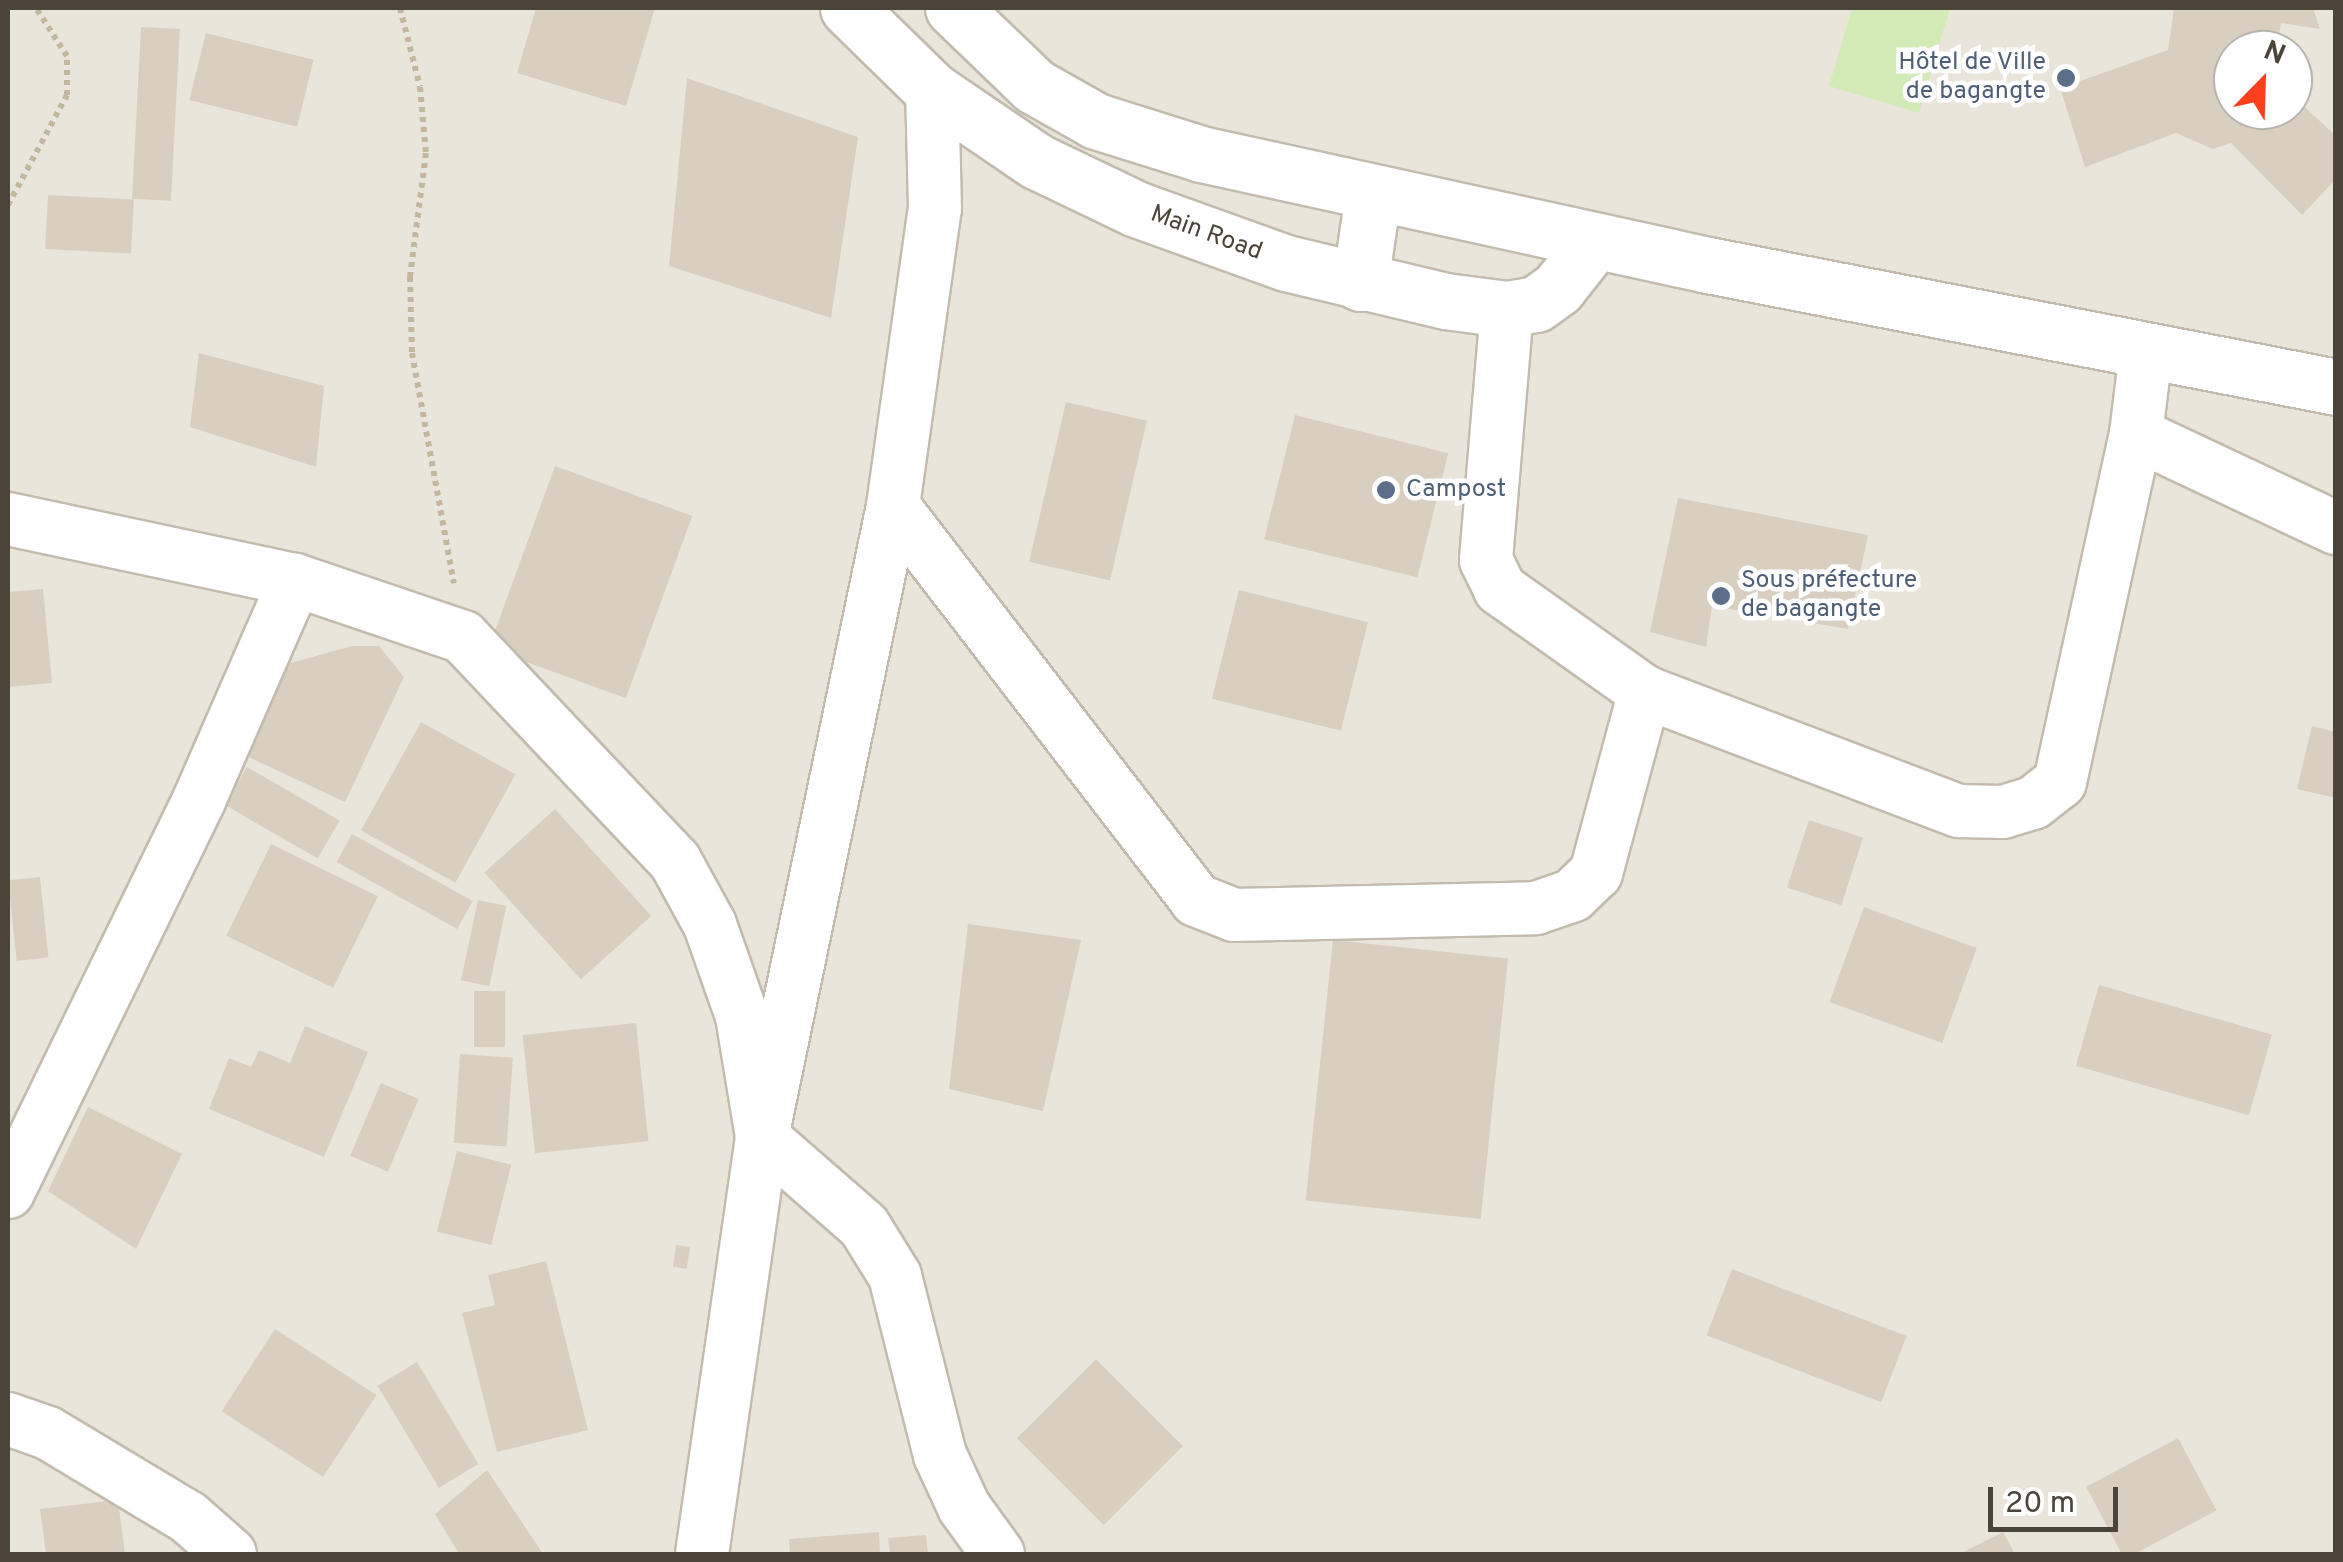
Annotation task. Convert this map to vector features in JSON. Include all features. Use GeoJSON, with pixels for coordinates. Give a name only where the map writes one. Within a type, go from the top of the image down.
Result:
{"type":"FeatureCollection","features":[{"type":"Feature","properties":{"kind":"street","name":"Main Road"},"geometry":{"type":"LineString","coordinates":[[848,8],[932,90],[1036,161],[1136,209],[1360,283],[1508,309]]}},
{"type":"Feature","properties":{"kind":"street"},"geometry":{"type":"LineString","coordinates":[[953,8],[1034,86],[1096,120],[1200,154],[1595,241],[2146,354],[2336,388]]}},
{"type":"Feature","properties":{"kind":"street"},"geometry":{"type":"LineString","coordinates":[[702,1554],[762,1136],[893,506],[935,209],[932,90]]}},
{"type":"Feature","properties":{"kind":"street"},"geometry":{"type":"LineString","coordinates":[[1360,283],[1372,194]]}},
{"type":"Feature","properties":{"kind":"street"},"geometry":{"type":"LineString","coordinates":[[1595,241],[1558,288],[1536,304],[1508,309],[1486,560],[1500,589],[1532,618],[1645,692],[1959,811],[2003,812],[2033,803],[2060,782],[2136,434],[2146,354]]}},
{"type":"Feature","properties":{"kind":"street"},"geometry":{"type":"LineString","coordinates":[[2136,434],[2336,528]]}},
{"type":"Feature","properties":{"kind":"street"},"geometry":{"type":"LineString","coordinates":[[893,506],[1196,900],[1234,915],[1536,908],[1573,895],[1596,873],[1645,692]]}},
{"type":"Feature","properties":{"kind":"street"},"geometry":{"type":"LineString","coordinates":[[8,519],[294,580],[464,637],[675,861],[710,925],[742,1016],[762,1136],[864,1226],[895,1276],[940,1455],[964,1507],[998,1554]]}},
{"type":"Feature","properties":{"kind":"street"},"geometry":{"type":"LineString","coordinates":[[8,1192],[199,800],[294,580]]}},
{"type":"Feature","properties":{"kind":"street"},"geometry":{"type":"LineString","coordinates":[[8,1418],[48,1434],[188,1517],[230,1554]]}},
{"type":"Feature","properties":{"kind":"path"},"geometry":{"type":"LineString","coordinates":[[8,205],[67,94],[67,56],[36,8]]}},
{"type":"Feature","properties":{"kind":"path"},"geometry":{"type":"LineString","coordinates":[[400,8],[420,87],[426,153],[410,277],[412,353],[464,637]]}},
{"type":"Feature","properties":{"kind":"shaded area"},"geometry":{"type":"Polygon","coordinates":[[[8,8],[2335,8],[2335,1554],[8,1554],[8,8]]]}},
{"type":"Feature","properties":{"kind":"green space"},"geometry":{"type":"Polygon","coordinates":[[[1852,8],[1950,8],[1919,113],[1829,86],[1852,8]]]}},
{"type":"Feature","properties":{"kind":"building"},"geometry":{"type":"Polygon","coordinates":[[[536,8],[655,8],[626,106],[517,73],[536,8]]]}},
{"type":"Feature","properties":{"kind":"building"},"geometry":{"type":"Polygon","coordinates":[[[2174,8],[2313,8],[2320,29],[2281,23],[2280,30],[2213,30],[2213,130],[2313,130],[2313,115],[2336,136],[2336,179],[2302,215],[2231,143],[2213,149],[2176,133],[2085,167],[2060,88],[2168,50],[2174,8]]]}},
{"type":"Feature","properties":{"kind":"building"},"geometry":{"type":"Polygon","coordinates":[[[141,27],[180,29],[171,201],[132,199],[141,27]]]}},
{"type":"Feature","properties":{"kind":"building"},"geometry":{"type":"Polygon","coordinates":[[[206,33],[314,60],[297,127],[189,100],[206,33]]]}},
{"type":"Feature","properties":{"kind":"building"},"geometry":{"type":"Polygon","coordinates":[[[687,78],[858,137],[831,318],[669,266],[687,78]]]}},
{"type":"Feature","properties":{"kind":"building"},"geometry":{"type":"Polygon","coordinates":[[[48,195],[134,200],[131,253],[45,249],[48,195]]]}},
{"type":"Feature","properties":{"kind":"building"},"geometry":{"type":"Polygon","coordinates":[[[199,353],[324,386],[316,467],[190,427],[199,353]]]}},
{"type":"Feature","properties":{"kind":"building"},"geometry":{"type":"Polygon","coordinates":[[[1066,402],[1147,421],[1110,580],[1029,562],[1066,402]]]}},
{"type":"Feature","properties":{"kind":"building"},"geometry":{"type":"Polygon","coordinates":[[[1295,415],[1448,453],[1417,577],[1264,539],[1295,415]]]}},
{"type":"Feature","properties":{"kind":"building"},"geometry":{"type":"Polygon","coordinates":[[[555,466],[692,516],[626,698],[489,648],[555,466]]]}},
{"type":"Feature","properties":{"kind":"building"},"geometry":{"type":"Polygon","coordinates":[[[1678,498],[1868,535],[1848,629],[1712,606],[1706,647],[1650,632],[1678,498]]]}},
{"type":"Feature","properties":{"kind":"building"},"geometry":{"type":"Polygon","coordinates":[[[43,589],[52,683],[8,687],[8,592],[43,589]]]}},
{"type":"Feature","properties":{"kind":"building"},"geometry":{"type":"Polygon","coordinates":[[[1239,590],[1368,622],[1341,731],[1212,699],[1239,590]]]}},
{"type":"Feature","properties":{"kind":"building"},"geometry":{"type":"Polygon","coordinates":[[[352,646],[379,646],[404,677],[345,802],[244,755],[287,664],[352,646]]]}},
{"type":"Feature","properties":{"kind":"building"},"geometry":{"type":"Polygon","coordinates":[[[421,722],[515,774],[455,883],[361,830],[421,722]]]}},
{"type":"Feature","properties":{"kind":"building"},"geometry":{"type":"Polygon","coordinates":[[[2312,726],[2336,732],[2336,798],[2297,789],[2312,726]]]}},
{"type":"Feature","properties":{"kind":"building"},"geometry":{"type":"Polygon","coordinates":[[[247,767],[340,820],[318,859],[225,805],[247,767]]]}},
{"type":"Feature","properties":{"kind":"building"},"geometry":{"type":"Polygon","coordinates":[[[555,809],[651,916],[581,980],[484,873],[555,809]]]}},
{"type":"Feature","properties":{"kind":"building"},"geometry":{"type":"Polygon","coordinates":[[[1809,820],[1863,838],[1841,905],[1787,888],[1809,820]]]}},
{"type":"Feature","properties":{"kind":"building"},"geometry":{"type":"Polygon","coordinates":[[[352,834],[473,901],[457,929],[336,862],[352,834]]]}},
{"type":"Feature","properties":{"kind":"building"},"geometry":{"type":"Polygon","coordinates":[[[271,844],[378,896],[333,988],[226,936],[271,844]]]}},
{"type":"Feature","properties":{"kind":"building"},"geometry":{"type":"Polygon","coordinates":[[[40,877],[48,958],[17,961],[8,880],[40,877]]]}},
{"type":"Feature","properties":{"kind":"building"},"geometry":{"type":"Polygon","coordinates":[[[478,900],[506,906],[489,986],[461,980],[478,900]]]}},
{"type":"Feature","properties":{"kind":"building"},"geometry":{"type":"Polygon","coordinates":[[[1864,907],[1977,948],[1942,1043],[1829,1002],[1864,907]]]}},
{"type":"Feature","properties":{"kind":"building"},"geometry":{"type":"Polygon","coordinates":[[[968,924],[1081,940],[1043,1111],[949,1089],[968,924]]]}},
{"type":"Feature","properties":{"kind":"building"},"geometry":{"type":"Polygon","coordinates":[[[1333,940],[1508,958],[1481,1219],[1306,1201],[1333,940]]]}},
{"type":"Feature","properties":{"kind":"building"},"geometry":{"type":"Polygon","coordinates":[[[2099,985],[2272,1035],[2249,1115],[2076,1066],[2099,985]]]}},
{"type":"Feature","properties":{"kind":"building"},"geometry":{"type":"Polygon","coordinates":[[[474,991],[505,991],[505,1047],[474,1047],[474,991]]]}},
{"type":"Feature","properties":{"kind":"building"},"geometry":{"type":"Polygon","coordinates":[[[636,1023],[648,1141],[535,1153],[523,1035],[636,1023]]]}},
{"type":"Feature","properties":{"kind":"building"},"geometry":{"type":"Polygon","coordinates":[[[305,1026],[368,1052],[324,1157],[209,1109],[229,1058],[251,1067],[259,1050],[290,1063],[305,1026]]]}},
{"type":"Feature","properties":{"kind":"building"},"geometry":{"type":"Polygon","coordinates":[[[460,1054],[513,1058],[507,1146],[454,1143],[460,1054]]]}},
{"type":"Feature","properties":{"kind":"building"},"geometry":{"type":"Polygon","coordinates":[[[381,1083],[419,1099],[388,1172],[350,1156],[381,1083]]]}},
{"type":"Feature","properties":{"kind":"building"},"geometry":{"type":"Polygon","coordinates":[[[88,1107],[182,1154],[136,1249],[48,1191],[88,1107]]]}},
{"type":"Feature","properties":{"kind":"building"},"geometry":{"type":"Polygon","coordinates":[[[457,1151],[511,1165],[491,1245],[437,1232],[457,1151]]]}},
{"type":"Feature","properties":{"kind":"building"},"geometry":{"type":"Polygon","coordinates":[[[676,1245],[690,1247],[687,1269],[673,1267],[676,1245]]]}},
{"type":"Feature","properties":{"kind":"building"},"geometry":{"type":"Polygon","coordinates":[[[546,1261],[588,1430],[497,1452],[462,1313],[495,1305],[488,1275],[546,1261]]]}},
{"type":"Feature","properties":{"kind":"building"},"geometry":{"type":"Polygon","coordinates":[[[1732,1269],[1907,1336],[1881,1402],[1707,1335],[1732,1269]]]}},
{"type":"Feature","properties":{"kind":"building"},"geometry":{"type":"Polygon","coordinates":[[[275,1329],[376,1395],[323,1477],[222,1411],[275,1329]]]}},
{"type":"Feature","properties":{"kind":"building"},"geometry":{"type":"Polygon","coordinates":[[[1096,1359],[1183,1446],[1104,1525],[1017,1438],[1096,1359]]]}},
{"type":"Feature","properties":{"kind":"building"},"geometry":{"type":"Polygon","coordinates":[[[417,1362],[478,1464],[439,1488],[378,1386],[417,1362]]]}},
{"type":"Feature","properties":{"kind":"building"},"geometry":{"type":"Polygon","coordinates":[[[2178,1438],[2216,1510],[2135,1554],[2122,1554],[2086,1487],[2178,1438]]]}},
{"type":"Feature","properties":{"kind":"building"},"geometry":{"type":"Polygon","coordinates":[[[487,1470],[543,1554],[459,1554],[435,1514],[487,1470]]]}},
{"type":"Feature","properties":{"kind":"building"},"geometry":{"type":"Polygon","coordinates":[[[118,1500],[125,1554],[46,1554],[40,1509],[118,1500]]]}},
{"type":"Feature","properties":{"kind":"building"},"geometry":{"type":"Polygon","coordinates":[[[879,1532],[880,1554],[790,1554],[789,1539],[879,1532]]]}},
{"type":"Feature","properties":{"kind":"building"},"geometry":{"type":"Polygon","coordinates":[[[2003,1532],[2015,1554],[1959,1554],[2003,1532]]]}},
{"type":"Feature","properties":{"kind":"building"},"geometry":{"type":"Polygon","coordinates":[[[926,1535],[928,1554],[890,1554],[888,1538],[926,1535]]]}},
{"type":"Feature","properties":{"kind":"place","name":"Hôtel de Ville de bagangte"},"geometry":{"type":"Point","coordinates":[2066,78]}},
{"type":"Feature","properties":{"kind":"place","name":"Campost"},"geometry":{"type":"Point","coordinates":[1386,490]}},
{"type":"Feature","properties":{"kind":"place","name":"Sous préfecture de bagangte"},"geometry":{"type":"Point","coordinates":[1721,596]}}]}
